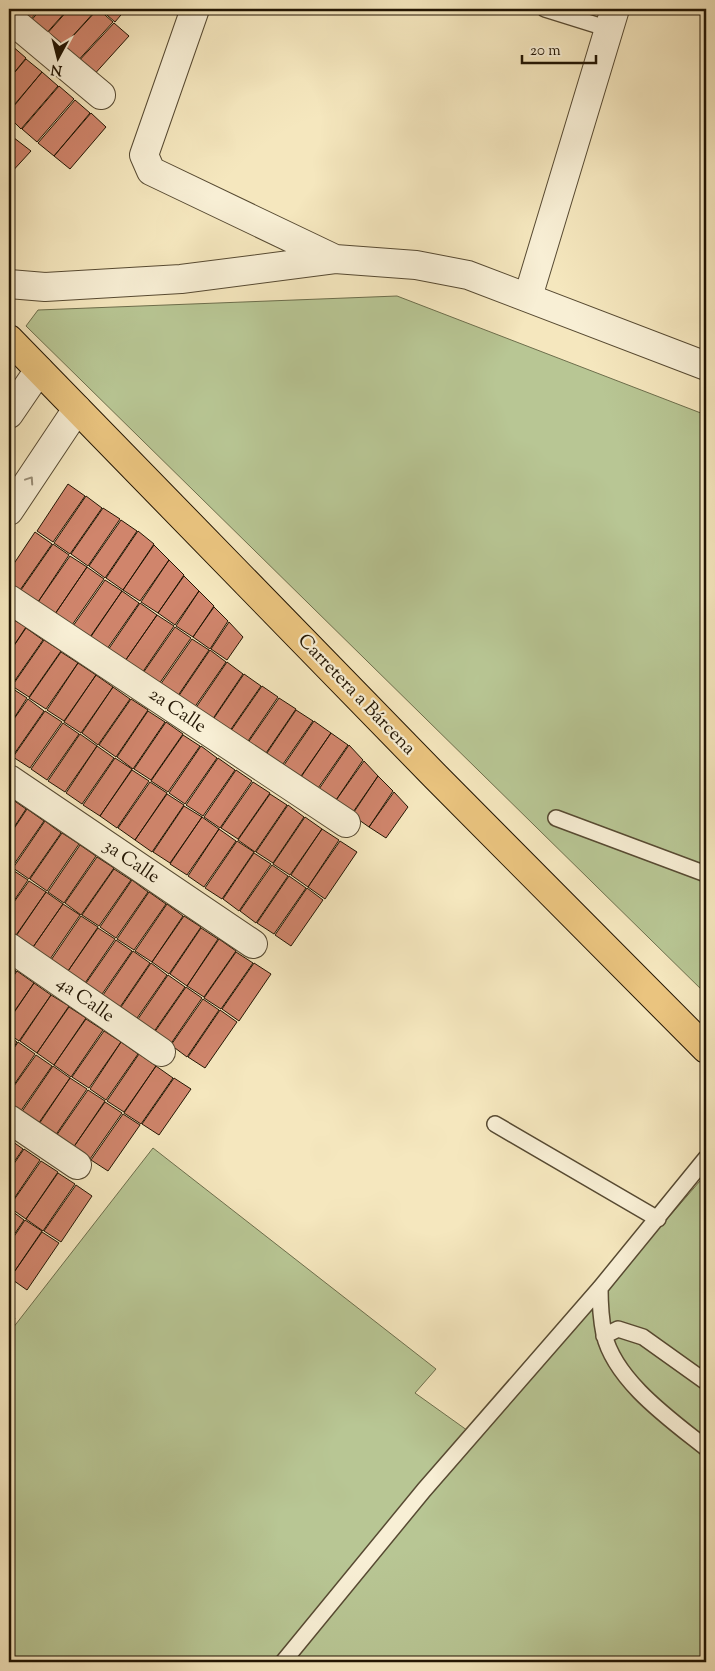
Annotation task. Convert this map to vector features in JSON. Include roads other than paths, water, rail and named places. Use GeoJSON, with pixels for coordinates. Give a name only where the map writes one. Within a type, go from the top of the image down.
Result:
{"type":"FeatureCollection","features":[{"type":"Feature","properties":{"kind":"main road","name":"Carretera a Bárcena"},"geometry":{"type":"LineString","coordinates":[[9,339],[435,776],[706,1048]]}},
{"type":"Feature","properties":{"kind":"street"},"geometry":{"type":"LineString","coordinates":[[195,9],[144,155],[151,171],[335,259]]}},
{"type":"Feature","properties":{"kind":"street"},"geometry":{"type":"LineString","coordinates":[[9,18],[101,95]]}},
{"type":"Feature","properties":{"kind":"street"},"geometry":{"type":"LineString","coordinates":[[528,297],[612,19]]}},
{"type":"Feature","properties":{"kind":"street"},"geometry":{"type":"LineString","coordinates":[[9,284],[45,287],[171,280],[335,259],[416,265],[468,275],[706,366]]}},
{"type":"Feature","properties":{"kind":"street"},"geometry":{"type":"LineString","coordinates":[[9,414],[39,370]]}},
{"type":"Feature","properties":{"kind":"street"},"geometry":{"type":"LineString","coordinates":[[9,511],[77,409]]}},
{"type":"Feature","properties":{"kind":"street","name":"2a Calle"},"geometry":{"type":"LineString","coordinates":[[9,599],[346,823]]}},
{"type":"Feature","properties":{"kind":"street","name":"3a Calle"},"geometry":{"type":"LineString","coordinates":[[9,779],[252,944]]}},
{"type":"Feature","properties":{"kind":"street","name":"4a Calle"},"geometry":{"type":"LineString","coordinates":[[9,947],[161,1052]]}},
{"type":"Feature","properties":{"kind":"street"},"geometry":{"type":"LineString","coordinates":[[9,1119],[76,1165]]}},
{"type":"Feature","properties":{"kind":"lane"},"geometry":{"type":"LineString","coordinates":[[545,9],[612,19]]}},
{"type":"Feature","properties":{"kind":"lane"},"geometry":{"type":"LineString","coordinates":[[556,818],[706,874]]}},
{"type":"Feature","properties":{"kind":"lane"},"geometry":{"type":"LineString","coordinates":[[495,1124],[658,1219]]}},
{"type":"Feature","properties":{"kind":"lane"},"geometry":{"type":"LineString","coordinates":[[283,1662],[424,1490],[600,1288],[706,1158]]}},
{"type":"Feature","properties":{"kind":"lane"},"geometry":{"type":"LineString","coordinates":[[600,1288],[604,1336],[614,1358],[652,1405],[706,1448]]}},
{"type":"Feature","properties":{"kind":"lane"},"geometry":{"type":"LineString","coordinates":[[604,1336],[618,1329],[643,1337],[706,1382]]}}]}
